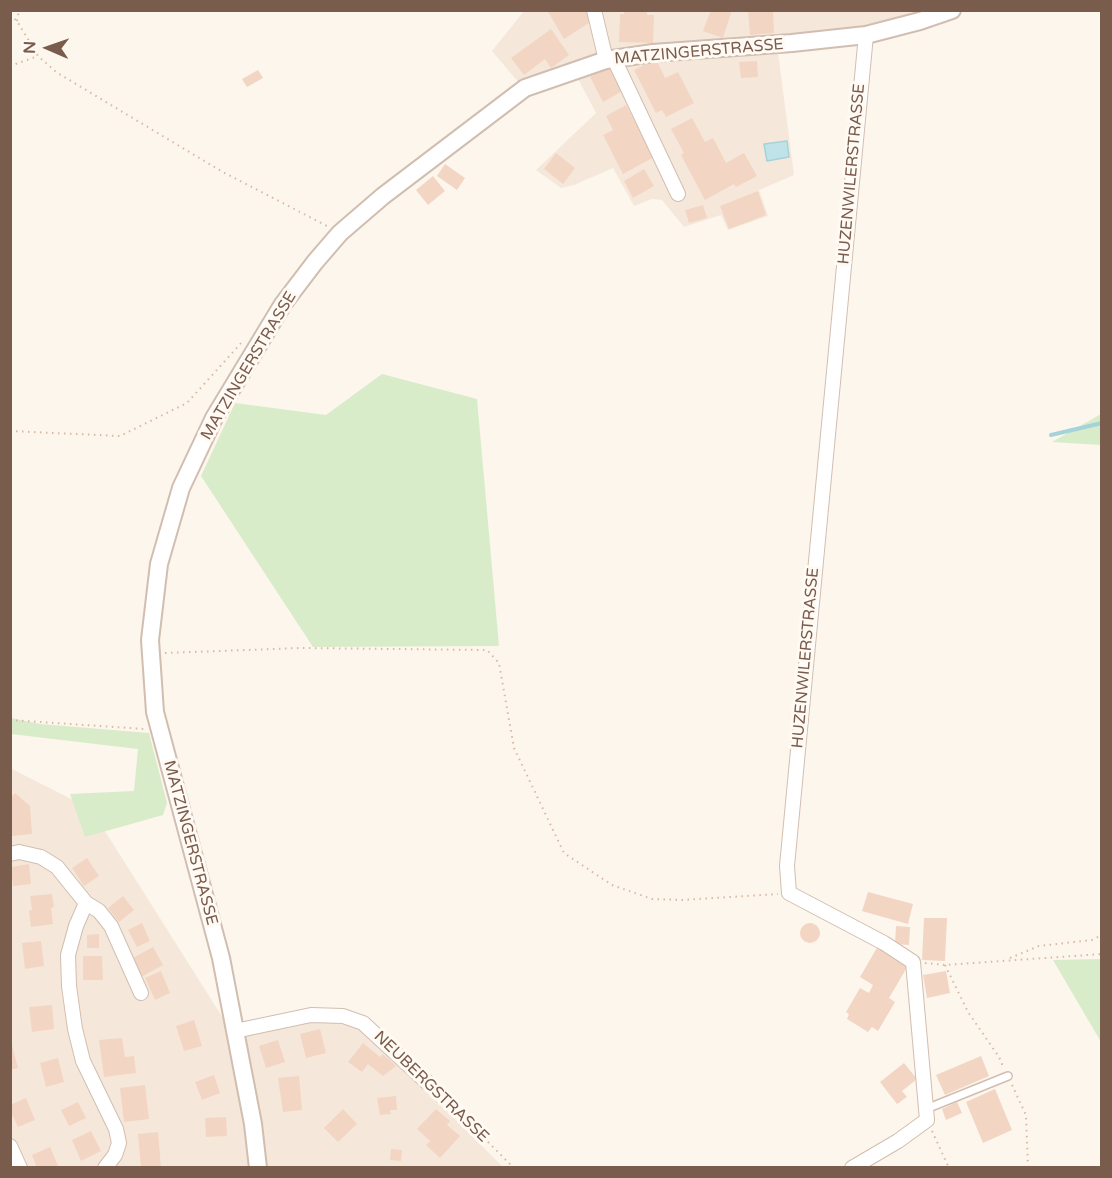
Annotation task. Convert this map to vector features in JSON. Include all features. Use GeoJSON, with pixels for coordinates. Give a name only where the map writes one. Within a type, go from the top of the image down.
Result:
{"type":"FeatureCollection","features":[{"type":"Feature","properties":{"kind":"street","name":"MATZINGERSTRASSE"},"geometry":{"type":"LineString","coordinates":[[258,1167],[253,1124],[221,958],[155,712],[150,640],[159,564],[181,488],[214,418],[283,304],[340,232],[383,196],[525,88],[610,59],[653,53],[866,35],[952,10]]}},
{"type":"Feature","properties":{"kind":"street"},"geometry":{"type":"LineString","coordinates":[[595,11],[610,59],[678,194]]}},
{"type":"Feature","properties":{"kind":"street","name":"HUZENWILERSTRASSE"},"geometry":{"type":"LineString","coordinates":[[789,893],[787,866],[866,35]]}},
{"type":"Feature","properties":{"kind":"street"},"geometry":{"type":"LineString","coordinates":[[10,854],[19,852],[42,858],[57,867],[86,903],[99,910],[111,926],[141,993]]}},
{"type":"Feature","properties":{"kind":"street"},"geometry":{"type":"LineString","coordinates":[[789,893],[884,943],[913,962],[927,1114],[898,1141],[852,1167]]}},
{"type":"Feature","properties":{"kind":"street"},"geometry":{"type":"LineString","coordinates":[[86,903],[68,955],[69,986],[75,1029],[83,1062],[116,1129],[119,1143],[115,1155],[105,1167]]}},
{"type":"Feature","properties":{"kind":"street","name":"NEUBERGSTRASSE"},"geometry":{"type":"LineString","coordinates":[[235,1031],[311,1015],[343,1016],[363,1023],[428,1083]]}},
{"type":"Feature","properties":{"kind":"street"},"geometry":{"type":"LineString","coordinates":[[10,1146],[20,1167]]}},
{"type":"Feature","properties":{"kind":"lane"},"geometry":{"type":"LineString","coordinates":[[927,1114],[1008,1076]]}},
{"type":"Feature","properties":{"kind":"path"},"geometry":{"type":"LineString","coordinates":[[17,21],[19,10]]}},
{"type":"Feature","properties":{"kind":"path"},"geometry":{"type":"LineString","coordinates":[[10,15],[17,21],[38,56],[56,72],[221,171],[340,232]]}},
{"type":"Feature","properties":{"kind":"path"},"geometry":{"type":"LineString","coordinates":[[10,66],[38,56]]}},
{"type":"Feature","properties":{"kind":"path"},"geometry":{"type":"LineString","coordinates":[[10,431],[120,436],[187,404],[248,335]]}},
{"type":"Feature","properties":{"kind":"path"},"geometry":{"type":"LineString","coordinates":[[151,654],[301,648],[487,650],[499,663],[514,748],[564,854],[612,885],[652,899],[683,900],[789,893]]}},
{"type":"Feature","properties":{"kind":"path"},"geometry":{"type":"LineString","coordinates":[[10,720],[160,731]]}},
{"type":"Feature","properties":{"kind":"path"},"geometry":{"type":"LineString","coordinates":[[1007,959],[1039,946],[1092,940],[1101,935]]}},
{"type":"Feature","properties":{"kind":"path"},"geometry":{"type":"LineString","coordinates":[[913,962],[945,965],[1101,954]]}},
{"type":"Feature","properties":{"kind":"path"},"geometry":{"type":"LineString","coordinates":[[945,965],[968,1012],[999,1057],[1026,1115],[1028,1167]]}},
{"type":"Feature","properties":{"kind":"path","name":"NEUBERGSTRASSE"},"geometry":{"type":"LineString","coordinates":[[428,1083],[514,1167]]}},
{"type":"Feature","properties":{"kind":"path"},"geometry":{"type":"LineString","coordinates":[[927,1114],[949,1167]]}},
{"type":"Feature","properties":{"kind":"shaded area"},"geometry":{"type":"Polygon","coordinates":[[[524,11],[925,11],[873,25],[776,37],[794,175],[759,190],[768,216],[728,230],[721,215],[684,227],[662,200],[652,199],[634,206],[613,168],[574,185],[561,188],[536,170],[596,113],[577,77],[530,96],[492,51],[524,11]]]}},
{"type":"Feature","properties":{"kind":"shaded area"},"geometry":{"type":"Polygon","coordinates":[[[10,768],[91,809],[235,1037],[319,1021],[363,1027],[503,1167],[11,1167],[10,768]]]}},
{"type":"Feature","properties":{"kind":"green space"},"geometry":{"type":"Polygon","coordinates":[[[382,374],[477,399],[499,646],[313,647],[201,476],[235,403],[326,415],[382,374]]]}},
{"type":"Feature","properties":{"kind":"green space"},"geometry":{"type":"Polygon","coordinates":[[[1101,414],[1101,445],[1052,442],[1101,414]]]}},
{"type":"Feature","properties":{"kind":"green space"},"geometry":{"type":"Polygon","coordinates":[[[11,718],[40,724],[149,733],[167,803],[163,815],[85,837],[70,794],[134,791],[138,749],[11,734],[11,718]]]}},
{"type":"Feature","properties":{"kind":"green space"},"geometry":{"type":"Polygon","coordinates":[[[1102,959],[1101,1042],[1053,960],[1102,959]]]}},
{"type":"Feature","properties":{"kind":"water"},"geometry":{"type":"Polygon","coordinates":[[[787,141],[789,157],[767,161],[764,144],[787,141]]]}},
{"type":"Feature","properties":{"kind":"building"},"geometry":{"type":"Polygon","coordinates":[[[547,10],[586,10],[592,21],[564,39],[547,10]]]}},
{"type":"Feature","properties":{"kind":"building"},"geometry":{"type":"Polygon","coordinates":[[[624,10],[647,10],[647,15],[654,15],[653,43],[619,42],[620,14],[624,14],[624,10]]]}},
{"type":"Feature","properties":{"kind":"building"},"geometry":{"type":"Polygon","coordinates":[[[711,10],[732,10],[723,38],[703,31],[711,10]]]}},
{"type":"Feature","properties":{"kind":"building"},"geometry":{"type":"Polygon","coordinates":[[[748,10],[773,10],[774,33],[750,35],[748,10]]]}},
{"type":"Feature","properties":{"kind":"building"},"geometry":{"type":"Polygon","coordinates":[[[551,29],[569,55],[551,68],[545,59],[524,75],[511,58],[551,29]]]}},
{"type":"Feature","properties":{"kind":"building"},"geometry":{"type":"Polygon","coordinates":[[[656,59],[665,78],[678,72],[694,103],[666,117],[662,110],[656,113],[634,70],[656,59]]]}},
{"type":"Feature","properties":{"kind":"building"},"geometry":{"type":"Polygon","coordinates":[[[757,61],[758,77],[741,78],[739,62],[757,61]]]}},
{"type":"Feature","properties":{"kind":"building"},"geometry":{"type":"Polygon","coordinates":[[[611,65],[624,90],[603,102],[590,77],[611,65]]]}},
{"type":"Feature","properties":{"kind":"building"},"geometry":{"type":"Polygon","coordinates":[[[258,70],[263,78],[247,87],[242,79],[258,70]]]}},
{"type":"Feature","properties":{"kind":"building"},"geometry":{"type":"Polygon","coordinates":[[[626,105],[654,157],[623,174],[603,135],[613,130],[606,116],[626,105]]]}},
{"type":"Feature","properties":{"kind":"building"},"geometry":{"type":"Polygon","coordinates":[[[692,118],[705,142],[713,138],[726,163],[744,153],[757,176],[736,187],[734,184],[705,200],[681,155],[684,153],[671,129],[692,118]]]}},
{"type":"Feature","properties":{"kind":"building"},"geometry":{"type":"Polygon","coordinates":[[[556,153],[575,168],[563,184],[544,169],[556,153]]]}},
{"type":"Feature","properties":{"kind":"building"},"geometry":{"type":"Polygon","coordinates":[[[445,164],[465,178],[457,190],[437,176],[445,164]]]}},
{"type":"Feature","properties":{"kind":"building"},"geometry":{"type":"Polygon","coordinates":[[[644,169],[654,186],[633,198],[624,181],[644,169]]]}},
{"type":"Feature","properties":{"kind":"building"},"geometry":{"type":"Polygon","coordinates":[[[433,176],[445,191],[428,205],[416,190],[433,176]]]}},
{"type":"Feature","properties":{"kind":"building"},"geometry":{"type":"Polygon","coordinates":[[[758,191],[766,215],[729,229],[720,206],[758,191]]]}},
{"type":"Feature","properties":{"kind":"building"},"geometry":{"type":"Polygon","coordinates":[[[703,205],[707,218],[689,223],[685,210],[703,205]]]}},
{"type":"Feature","properties":{"kind":"building"},"geometry":{"type":"Polygon","coordinates":[[[15,793],[30,806],[32,834],[12,836],[10,798],[15,793]]]}},
{"type":"Feature","properties":{"kind":"building"},"geometry":{"type":"Polygon","coordinates":[[[87,858],[99,876],[84,886],[72,868],[87,858]]]}},
{"type":"Feature","properties":{"kind":"building"},"geometry":{"type":"Polygon","coordinates":[[[29,864],[31,884],[13,886],[11,867],[29,864]]]}},
{"type":"Feature","properties":{"kind":"building"},"geometry":{"type":"Polygon","coordinates":[[[868,892],[913,904],[908,924],[862,911],[868,892]]]}},
{"type":"Feature","properties":{"kind":"building"},"geometry":{"type":"Polygon","coordinates":[[[52,894],[53,924],[31,927],[30,896],[52,894]]]}},
{"type":"Feature","properties":{"kind":"building"},"geometry":{"type":"Polygon","coordinates":[[[123,896],[134,910],[119,922],[108,908],[123,896]]]}},
{"type":"Feature","properties":{"kind":"building"},"geometry":{"type":"Polygon","coordinates":[[[924,918],[947,918],[945,961],[922,960],[924,918]]]}},
{"type":"Feature","properties":{"kind":"building"},"geometry":{"type":"Polygon","coordinates":[[[142,923],[150,941],[137,947],[128,930],[142,923]]]}},
{"type":"Feature","properties":{"kind":"building"},"geometry":{"type":"Polygon","coordinates":[[[810,923],[817,926],[820,933],[817,940],[810,943],[803,940],[800,933],[803,926],[810,923]]]}},
{"type":"Feature","properties":{"kind":"building"},"geometry":{"type":"Polygon","coordinates":[[[896,926],[910,927],[909,945],[895,944],[896,926]]]}},
{"type":"Feature","properties":{"kind":"building"},"geometry":{"type":"Polygon","coordinates":[[[99,934],[99,948],[87,948],[87,935],[99,934]]]}},
{"type":"Feature","properties":{"kind":"building"},"geometry":{"type":"Polygon","coordinates":[[[41,941],[44,966],[25,969],[22,943],[41,941]]]}},
{"type":"Feature","properties":{"kind":"building"},"geometry":{"type":"Polygon","coordinates":[[[878,946],[909,964],[889,998],[895,1002],[878,1031],[872,1027],[868,1032],[847,1019],[849,1014],[846,1012],[860,988],[869,993],[873,985],[860,977],[878,946]]]}},
{"type":"Feature","properties":{"kind":"building"},"geometry":{"type":"Polygon","coordinates":[[[153,947],[163,965],[141,977],[131,959],[153,947]]]}},
{"type":"Feature","properties":{"kind":"building"},"geometry":{"type":"Polygon","coordinates":[[[83,956],[102,956],[103,980],[83,980],[83,956]]]}},
{"type":"Feature","properties":{"kind":"building"},"geometry":{"type":"Polygon","coordinates":[[[161,971],[170,993],[155,1000],[145,978],[161,971]]]}},
{"type":"Feature","properties":{"kind":"building"},"geometry":{"type":"Polygon","coordinates":[[[946,971],[950,993],[927,998],[923,975],[946,971]]]}},
{"type":"Feature","properties":{"kind":"building"},"geometry":{"type":"Polygon","coordinates":[[[52,1005],[54,1029],[32,1032],[29,1007],[52,1005]]]}},
{"type":"Feature","properties":{"kind":"building"},"geometry":{"type":"Polygon","coordinates":[[[194,1020],[202,1046],[184,1051],[176,1026],[194,1020]]]}},
{"type":"Feature","properties":{"kind":"building"},"geometry":{"type":"Polygon","coordinates":[[[320,1029],[326,1053],[306,1058],[300,1034],[320,1029]]]}},
{"type":"Feature","properties":{"kind":"building"},"geometry":{"type":"Polygon","coordinates":[[[10,1038],[18,1068],[10,1070],[10,1038]]]}},
{"type":"Feature","properties":{"kind":"building"},"geometry":{"type":"Polygon","coordinates":[[[122,1038],[125,1057],[134,1056],[136,1073],[104,1077],[99,1040],[122,1038]]]}},
{"type":"Feature","properties":{"kind":"building"},"geometry":{"type":"Polygon","coordinates":[[[278,1040],[285,1062],[266,1068],[259,1046],[278,1040]]]}},
{"type":"Feature","properties":{"kind":"building"},"geometry":{"type":"Polygon","coordinates":[[[363,1043],[380,1057],[383,1054],[396,1066],[383,1076],[368,1064],[362,1072],[348,1062],[363,1043]]]}},
{"type":"Feature","properties":{"kind":"building"},"geometry":{"type":"Polygon","coordinates":[[[981,1056],[989,1076],[945,1095],[936,1075],[981,1056]]]}},
{"type":"Feature","properties":{"kind":"building"},"geometry":{"type":"Polygon","coordinates":[[[58,1058],[64,1082],[46,1087],[40,1063],[58,1058]]]}},
{"type":"Feature","properties":{"kind":"building"},"geometry":{"type":"Polygon","coordinates":[[[904,1063],[917,1079],[902,1091],[907,1097],[897,1104],[880,1082],[904,1063]]]}},
{"type":"Feature","properties":{"kind":"building"},"geometry":{"type":"Polygon","coordinates":[[[214,1075],[220,1093],[202,1100],[195,1082],[214,1075]]]}},
{"type":"Feature","properties":{"kind":"building"},"geometry":{"type":"Polygon","coordinates":[[[299,1076],[302,1110],[283,1112],[278,1078],[299,1076]]]}},
{"type":"Feature","properties":{"kind":"building"},"geometry":{"type":"Polygon","coordinates":[[[145,1085],[149,1119],[124,1122],[120,1088],[145,1085]]]}},
{"type":"Feature","properties":{"kind":"building"},"geometry":{"type":"Polygon","coordinates":[[[995,1089],[1012,1130],[983,1143],[966,1102],[995,1089]]]}},
{"type":"Feature","properties":{"kind":"building"},"geometry":{"type":"Polygon","coordinates":[[[396,1096],[397,1110],[390,1110],[391,1114],[380,1115],[377,1098],[396,1096]]]}},
{"type":"Feature","properties":{"kind":"building"},"geometry":{"type":"Polygon","coordinates":[[[26,1098],[35,1120],[18,1127],[10,1105],[26,1098]]]}},
{"type":"Feature","properties":{"kind":"building"},"geometry":{"type":"Polygon","coordinates":[[[78,1102],[86,1118],[69,1126],[61,1110],[78,1102]]]}},
{"type":"Feature","properties":{"kind":"building"},"geometry":{"type":"Polygon","coordinates":[[[957,1102],[962,1113],[946,1120],[942,1109],[957,1102]]]}},
{"type":"Feature","properties":{"kind":"building"},"geometry":{"type":"Polygon","coordinates":[[[343,1109],[357,1124],[338,1142],[324,1128],[343,1109]]]}},
{"type":"Feature","properties":{"kind":"building"},"geometry":{"type":"Polygon","coordinates":[[[436,1109],[450,1121],[447,1125],[460,1136],[440,1158],[426,1145],[430,1141],[417,1129],[436,1109]]]}},
{"type":"Feature","properties":{"kind":"building"},"geometry":{"type":"Polygon","coordinates":[[[226,1117],[227,1136],[206,1137],[205,1118],[226,1117]]]}},
{"type":"Feature","properties":{"kind":"building"},"geometry":{"type":"Polygon","coordinates":[[[91,1131],[101,1151],[81,1161],[72,1140],[91,1131]]]}},
{"type":"Feature","properties":{"kind":"building"},"geometry":{"type":"Polygon","coordinates":[[[158,1132],[161,1168],[141,1168],[138,1134],[158,1132]]]}},
{"type":"Feature","properties":{"kind":"building"},"geometry":{"type":"Polygon","coordinates":[[[50,1147],[59,1168],[37,1168],[32,1155],[50,1147]]]}},
{"type":"Feature","properties":{"kind":"building"},"geometry":{"type":"Polygon","coordinates":[[[391,1149],[402,1150],[401,1161],[390,1160],[391,1149]]]}},
{"type":"Feature","properties":{"kind":"waterway"},"geometry":{"type":"LineString","coordinates":[[1051,435],[1102,423]]}}]}
